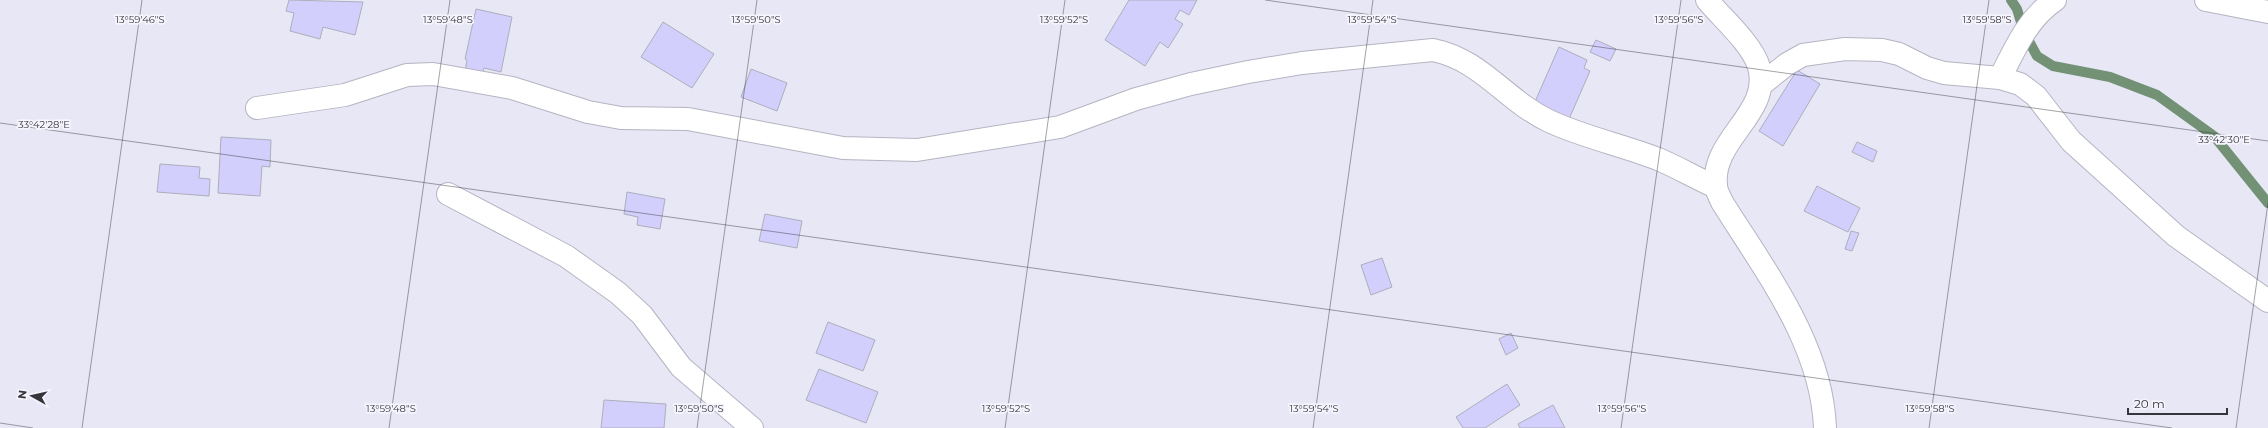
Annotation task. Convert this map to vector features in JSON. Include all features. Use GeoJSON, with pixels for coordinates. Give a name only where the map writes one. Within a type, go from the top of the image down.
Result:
{"type":"FeatureCollection","features":[{"type":"Feature","properties":{"kind":"street"},"geometry":{"type":"LineString","coordinates":[[1707,0],[1751,51],[1759,66],[1762,84],[1756,102],[1720,155],[1716,171],[1716,187],[1722,202],[1782,299],[1812,361],[1825,416],[1825,428]]}},
{"type":"Feature","properties":{"kind":"street"},"geometry":{"type":"LineString","coordinates":[[2000,78],[2024,32],[2041,10],[2055,0]]}},
{"type":"Feature","properties":{"kind":"street"},"geometry":{"type":"LineString","coordinates":[[2206,0],[2268,12]]}},
{"type":"Feature","properties":{"kind":"street"},"geometry":{"type":"LineString","coordinates":[[1762,84],[1787,64],[1803,55],[1845,49],[1882,50],[1899,54],[1927,68],[1944,73],[2000,78],[2020,84],[2036,96],[2071,141],[2170,231],[2268,301]]}},
{"type":"Feature","properties":{"kind":"street"},"geometry":{"type":"LineString","coordinates":[[257,108],[345,95],[407,75],[433,74],[512,88],[588,112],[621,118],[688,119],[843,148],[917,150],[1060,127],[1136,99],[1191,84],[1248,72],[1302,63],[1433,50],[1451,54],[1469,62],[1518,102],[1549,121],[1658,159],[1716,187]]}},
{"type":"Feature","properties":{"kind":"street"},"geometry":{"type":"LineString","coordinates":[[448,194],[566,256],[618,293],[642,314],[681,367],[752,428]]}},
{"type":"Feature","properties":{"kind":"building"},"geometry":{"type":"Polygon","coordinates":[[[289,0],[363,2],[355,35],[323,27],[320,39],[290,31],[294,13],[286,11],[289,0]]]}},
{"type":"Feature","properties":{"kind":"building"},"geometry":{"type":"Polygon","coordinates":[[[1129,0],[1197,0],[1189,15],[1180,10],[1175,19],[1183,24],[1168,48],[1160,42],[1145,66],[1105,40],[1129,0]]]}},
{"type":"Feature","properties":{"kind":"building"},"geometry":{"type":"Polygon","coordinates":[[[476,9],[512,17],[501,72],[484,68],[482,76],[465,72],[467,60],[465,59],[476,9]]]}},
{"type":"Feature","properties":{"kind":"building"},"geometry":{"type":"Polygon","coordinates":[[[663,22],[714,54],[692,88],[641,57],[663,22]]]}},
{"type":"Feature","properties":{"kind":"building"},"geometry":{"type":"Polygon","coordinates":[[[1596,40],[1616,49],[1610,61],[1590,52],[1596,40]]]}},
{"type":"Feature","properties":{"kind":"building"},"geometry":{"type":"Polygon","coordinates":[[[1559,47],[1587,60],[1584,68],[1590,71],[1569,119],[1534,104],[1559,47]]]}},
{"type":"Feature","properties":{"kind":"building"},"geometry":{"type":"Polygon","coordinates":[[[751,69],[787,83],[777,111],[741,97],[751,69]]]}},
{"type":"Feature","properties":{"kind":"building"},"geometry":{"type":"Polygon","coordinates":[[[1797,70],[1820,84],[1783,146],[1759,131],[1797,70]]]}},
{"type":"Feature","properties":{"kind":"building"},"geometry":{"type":"Polygon","coordinates":[[[221,137],[271,140],[270,167],[262,166],[260,196],[218,193],[221,137]]]}},
{"type":"Feature","properties":{"kind":"building"},"geometry":{"type":"Polygon","coordinates":[[[1857,142],[1877,151],[1873,162],[1852,152],[1857,142]]]}},
{"type":"Feature","properties":{"kind":"building"},"geometry":{"type":"Polygon","coordinates":[[[160,164],[200,167],[199,178],[210,179],[209,196],[157,192],[160,164]]]}},
{"type":"Feature","properties":{"kind":"building"},"geometry":{"type":"Polygon","coordinates":[[[1817,186],[1860,208],[1848,232],[1804,211],[1817,186]]]}},
{"type":"Feature","properties":{"kind":"building"},"geometry":{"type":"Polygon","coordinates":[[[627,192],[665,199],[660,229],[637,225],[638,217],[624,214],[627,192]]]}},
{"type":"Feature","properties":{"kind":"building"},"geometry":{"type":"Polygon","coordinates":[[[765,214],[802,221],[797,248],[759,241],[765,214]]]}},
{"type":"Feature","properties":{"kind":"building"},"geometry":{"type":"Polygon","coordinates":[[[1851,231],[1859,233],[1852,251],[1845,249],[1851,231]]]}},
{"type":"Feature","properties":{"kind":"building"},"geometry":{"type":"Polygon","coordinates":[[[1382,258],[1392,287],[1371,295],[1361,265],[1382,258]]]}},
{"type":"Feature","properties":{"kind":"building"},"geometry":{"type":"Polygon","coordinates":[[[828,322],[875,340],[863,371],[816,353],[828,322]]]}},
{"type":"Feature","properties":{"kind":"building"},"geometry":{"type":"Polygon","coordinates":[[[1511,333],[1518,348],[1506,355],[1499,339],[1511,333]]]}},
{"type":"Feature","properties":{"kind":"building"},"geometry":{"type":"Polygon","coordinates":[[[819,369],[878,392],[866,423],[806,400],[819,369]]]}},
{"type":"Feature","properties":{"kind":"building"},"geometry":{"type":"Polygon","coordinates":[[[1507,384],[1520,405],[1485,428],[1463,428],[1456,417],[1507,384]]]}},
{"type":"Feature","properties":{"kind":"building"},"geometry":{"type":"Polygon","coordinates":[[[604,400],[666,404],[664,428],[601,428],[604,400]]]}},
{"type":"Feature","properties":{"kind":"building"},"geometry":{"type":"Polygon","coordinates":[[[1553,405],[1565,428],[1520,428],[1518,424],[1553,405]]]}},
{"type":"Feature","properties":{"kind":"waterway"},"geometry":{"type":"LineString","coordinates":[[2011,0],[2017,9],[2024,32],[2037,56],[2053,66],[2110,77],[2157,95],[2214,136],[2268,203]]}}]}
